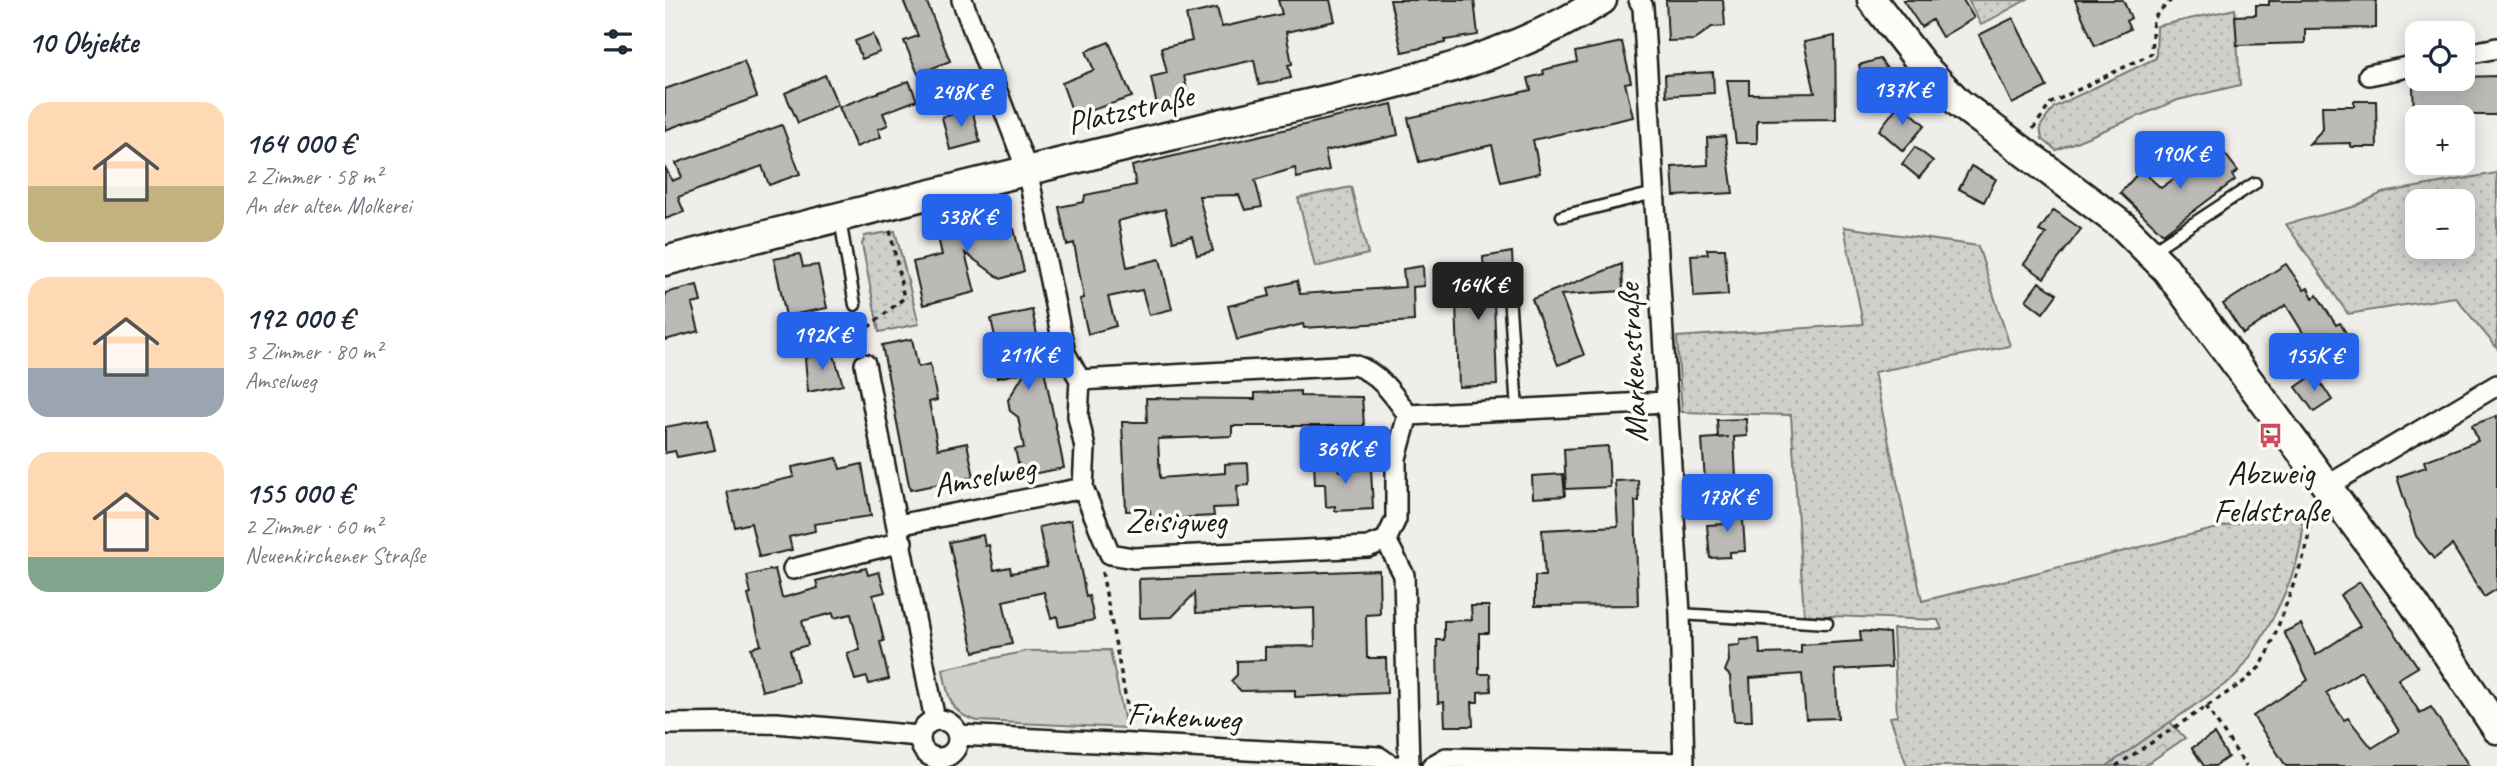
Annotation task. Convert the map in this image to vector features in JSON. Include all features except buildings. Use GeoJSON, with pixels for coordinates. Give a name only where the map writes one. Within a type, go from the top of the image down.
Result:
{"type":"FeatureCollection","features":[{"type":"Feature","properties":{"kind":"street"},"geometry":{"type":"LineString","coordinates":[[962,0],[1027,170],[1065,353],[1080,380],[1354,365],[1366,368],[1391,391],[1408,415]]}},
{"type":"Feature","properties":{"kind":"street","name":"Platzstraße"},"geometry":{"type":"LineString","coordinates":[[665,261],[885,204],[1466,65],[1579,15],[1602,0]]}},
{"type":"Feature","properties":{"kind":"street","name":"Markenstraße"},"geometry":{"type":"LineString","coordinates":[[1639,0],[1643,6],[1680,614],[1684,764]]}},
{"type":"Feature","properties":{"kind":"street"},"geometry":{"type":"LineString","coordinates":[[1872,0],[1925,68],[1959,103],[2124,227],[2166,269],[2414,604],[2497,729]]}},
{"type":"Feature","properties":{"kind":"street"},"geometry":{"type":"LineString","coordinates":[[2475,52],[2497,48]]}},
{"type":"Feature","properties":{"kind":"street"},"geometry":{"type":"LineString","coordinates":[[2368,75],[2405,67]]}},
{"type":"Feature","properties":{"kind":"street","name":"Amselweg"},"geometry":{"type":"LineString","coordinates":[[865,364],[935,720]]}},
{"type":"Feature","properties":{"kind":"street","name":"Zeisigweg"},"geometry":{"type":"LineString","coordinates":[[1080,380],[1078,416],[1085,448],[1083,488],[1110,554],[1133,558],[1368,547],[1385,540]]}},
{"type":"Feature","properties":{"kind":"street"},"geometry":{"type":"LineString","coordinates":[[2327,486],[2497,385]]}},
{"type":"Feature","properties":{"kind":"street"},"geometry":{"type":"LineString","coordinates":[[1408,415],[1665,402]]}},
{"type":"Feature","properties":{"kind":"street"},"geometry":{"type":"LineString","coordinates":[[1408,415],[1396,458],[1396,519],[1385,540],[1403,575],[1409,766]]}},
{"type":"Feature","properties":{"kind":"street","name":"Amselweg"},"geometry":{"type":"LineString","coordinates":[[793,569],[900,533],[1083,488]]}},
{"type":"Feature","properties":{"kind":"street"},"geometry":{"type":"LineString","coordinates":[[935,720],[954,725],[958,735],[957,747],[949,757],[936,763],[920,747],[919,736],[924,726],[935,720]]}},
{"type":"Feature","properties":{"kind":"street"},"geometry":{"type":"LineString","coordinates":[[665,724],[776,723],[919,736]]}},
{"type":"Feature","properties":{"kind":"street","name":"Finkenweg"},"geometry":{"type":"LineString","coordinates":[[958,735],[1379,757],[1392,766],[1403,766]]}},
{"type":"Feature","properties":{"kind":"street"},"geometry":{"type":"LineString","coordinates":[[1432,766],[1446,758],[1684,764]]}},
{"type":"Feature","properties":{"kind":"lane"},"geometry":{"type":"LineString","coordinates":[[2149,252],[2255,183]]}},
{"type":"Feature","properties":{"kind":"lane"},"geometry":{"type":"LineString","coordinates":[[1562,216],[1654,193]]}},
{"type":"Feature","properties":{"kind":"lane"},"geometry":{"type":"LineString","coordinates":[[839,216],[855,305]]}},
{"type":"Feature","properties":{"kind":"lane"},"geometry":{"type":"LineString","coordinates":[[1509,294],[1517,409]]}},
{"type":"Feature","properties":{"kind":"lane"},"geometry":{"type":"LineString","coordinates":[[1680,614],[1827,623]]}},
{"type":"Feature","properties":{"kind":"path"},"geometry":{"type":"LineString","coordinates":[[2018,149],[2051,103],[2151,54],[2153,19],[2171,0]]}},
{"type":"Feature","properties":{"kind":"path"},"geometry":{"type":"LineString","coordinates":[[865,364],[865,330],[904,298],[885,204]]}},
{"type":"Feature","properties":{"kind":"path"},"geometry":{"type":"LineString","coordinates":[[2116,766],[2242,683],[2260,667],[2269,651],[2306,550],[2314,506],[2327,486]]}},
{"type":"Feature","properties":{"kind":"path"},"geometry":{"type":"LineString","coordinates":[[1110,554],[1101,573],[1135,745]]}},
{"type":"Feature","properties":{"kind":"path"},"geometry":{"type":"LineString","coordinates":[[2206,706],[2246,766]]}},
{"type":"Feature","properties":{"kind":"green space"},"geometry":{"type":"Polygon","coordinates":[[[1968,0],[2026,0],[1981,25],[1968,0]]]}},
{"type":"Feature","properties":{"kind":"green space"},"geometry":{"type":"Polygon","coordinates":[[[2235,9],[2240,85],[2178,100],[2056,150],[2042,139],[2040,127],[2054,107],[2156,58],[2157,26],[2235,9]]]}},
{"type":"Feature","properties":{"kind":"green space"},"geometry":{"type":"Polygon","coordinates":[[[2497,173],[2497,348],[2455,297],[2348,314],[2286,224],[2353,207],[2382,193],[2405,189],[2497,173]]]}},
{"type":"Feature","properties":{"kind":"green space"},"geometry":{"type":"Polygon","coordinates":[[[1351,187],[1368,254],[1315,267],[1298,198],[1351,187]]]}},
{"type":"Feature","properties":{"kind":"green space"},"geometry":{"type":"Polygon","coordinates":[[[1844,227],[1978,246],[2010,346],[1874,372],[1922,601],[2299,508],[2302,525],[2300,547],[2293,571],[2271,621],[2245,664],[2234,678],[2107,766],[1907,766],[1890,717],[1897,716],[1893,629],[1942,629],[1938,620],[1804,615],[1791,415],[1682,412],[1677,337],[1863,324],[1844,227]]]}},
{"type":"Feature","properties":{"kind":"green space"},"geometry":{"type":"Polygon","coordinates":[[[895,231],[919,324],[879,332],[862,244],[865,236],[895,231]]]}},
{"type":"Feature","properties":{"kind":"green space"},"geometry":{"type":"Polygon","coordinates":[[[1110,650],[1126,728],[978,721],[956,709],[946,687],[943,669],[1027,651],[1110,650]]]}},
{"type":"Feature","properties":{"kind":"green space"},"geometry":{"type":"Polygon","coordinates":[[[2170,722],[2185,738],[2144,766],[2107,766],[2170,722]]]}},
{"type":"Feature","properties":{"kind":"place","name":"Abzweig Feldstraße"},"geometry":{"type":"Point","coordinates":[2271,436]}}]}
